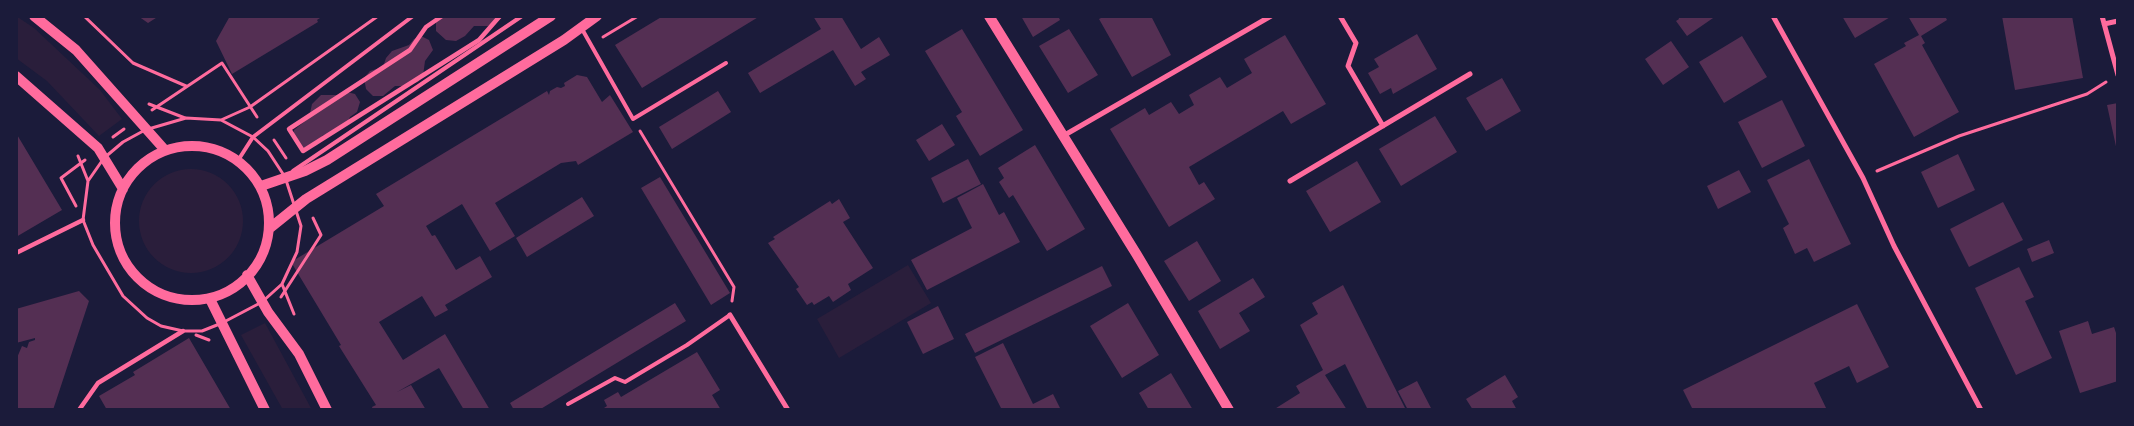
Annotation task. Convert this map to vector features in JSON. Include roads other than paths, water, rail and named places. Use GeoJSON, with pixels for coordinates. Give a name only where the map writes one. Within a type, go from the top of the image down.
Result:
{"type":"FeatureCollection","features":[{"type":"Feature","properties":{"kind":"main road"},"geometry":{"type":"LineString","coordinates":[[34,16],[76,50],[145,130],[164,149]]}},
{"type":"Feature","properties":{"kind":"main road"},"geometry":{"type":"LineString","coordinates":[[261,186],[289,174],[305,172],[328,160],[551,16]]}},
{"type":"Feature","properties":{"kind":"main road"},"geometry":{"type":"LineString","coordinates":[[270,228],[306,200],[581,28],[597,16]]}},
{"type":"Feature","properties":{"kind":"main road"},"geometry":{"type":"LineString","coordinates":[[989,16],[1137,255],[1229,410]]}},
{"type":"Feature","properties":{"kind":"main road"},"geometry":{"type":"LineString","coordinates":[[16,76],[98,148],[122,189]]}},
{"type":"Feature","properties":{"kind":"main road"},"geometry":{"type":"LineString","coordinates":[[190,145],[216,150],[237,162],[261,186],[270,212],[270,228],[261,255],[247,275],[230,289],[210,299],[183,300],[161,293],[142,282],[126,264],[117,240],[116,214],[122,189],[133,172],[147,158],[164,149],[190,145]]}},
{"type":"Feature","properties":{"kind":"main road"},"geometry":{"type":"LineString","coordinates":[[247,275],[268,312],[299,354],[327,410]]}},
{"type":"Feature","properties":{"kind":"main road"},"geometry":{"type":"LineString","coordinates":[[210,299],[264,410]]}},
{"type":"Feature","properties":{"kind":"street"},"geometry":{"type":"LineString","coordinates":[[442,16],[426,27],[410,50],[288,129],[303,151],[479,40],[500,16]]}},
{"type":"Feature","properties":{"kind":"street"},"geometry":{"type":"LineString","coordinates":[[1062,136],[1270,16]]}},
{"type":"Feature","properties":{"kind":"street"},"geometry":{"type":"LineString","coordinates":[[1340,16],[1356,43],[1348,66],[1383,126]]}},
{"type":"Feature","properties":{"kind":"street"},"geometry":{"type":"LineString","coordinates":[[1773,16],[1863,178],[1894,246],[1981,410]]}},
{"type":"Feature","properties":{"kind":"street"},"geometry":{"type":"LineString","coordinates":[[2102,16],[2117,75]]}},
{"type":"Feature","properties":{"kind":"street"},"geometry":{"type":"LineString","coordinates":[[2104,24],[2118,21]]}},
{"type":"Feature","properties":{"kind":"street"},"geometry":{"type":"LineString","coordinates":[[1290,181],[1470,74]]}},
{"type":"Feature","properties":{"kind":"street"},"geometry":{"type":"LineString","coordinates":[[16,253],[83,220]]}},
{"type":"Feature","properties":{"kind":"street"},"geometry":{"type":"LineString","coordinates":[[730,315],[788,410]]}},
{"type":"Feature","properties":{"kind":"street"},"geometry":{"type":"LineString","coordinates":[[79,410],[98,383],[183,331]]}},
{"type":"Feature","properties":{"kind":"lane"},"geometry":{"type":"LineString","coordinates":[[237,162],[253,136],[413,16]]}},
{"type":"Feature","properties":{"kind":"lane"},"geometry":{"type":"LineString","coordinates":[[289,174],[522,16]]}},
{"type":"Feature","properties":{"kind":"lane"},"geometry":{"type":"LineString","coordinates":[[581,28],[633,120],[726,63]]}},
{"type":"Feature","properties":{"kind":"lane"},"geometry":{"type":"LineString","coordinates":[[568,404],[615,378],[625,382],[730,315]]}}]}
